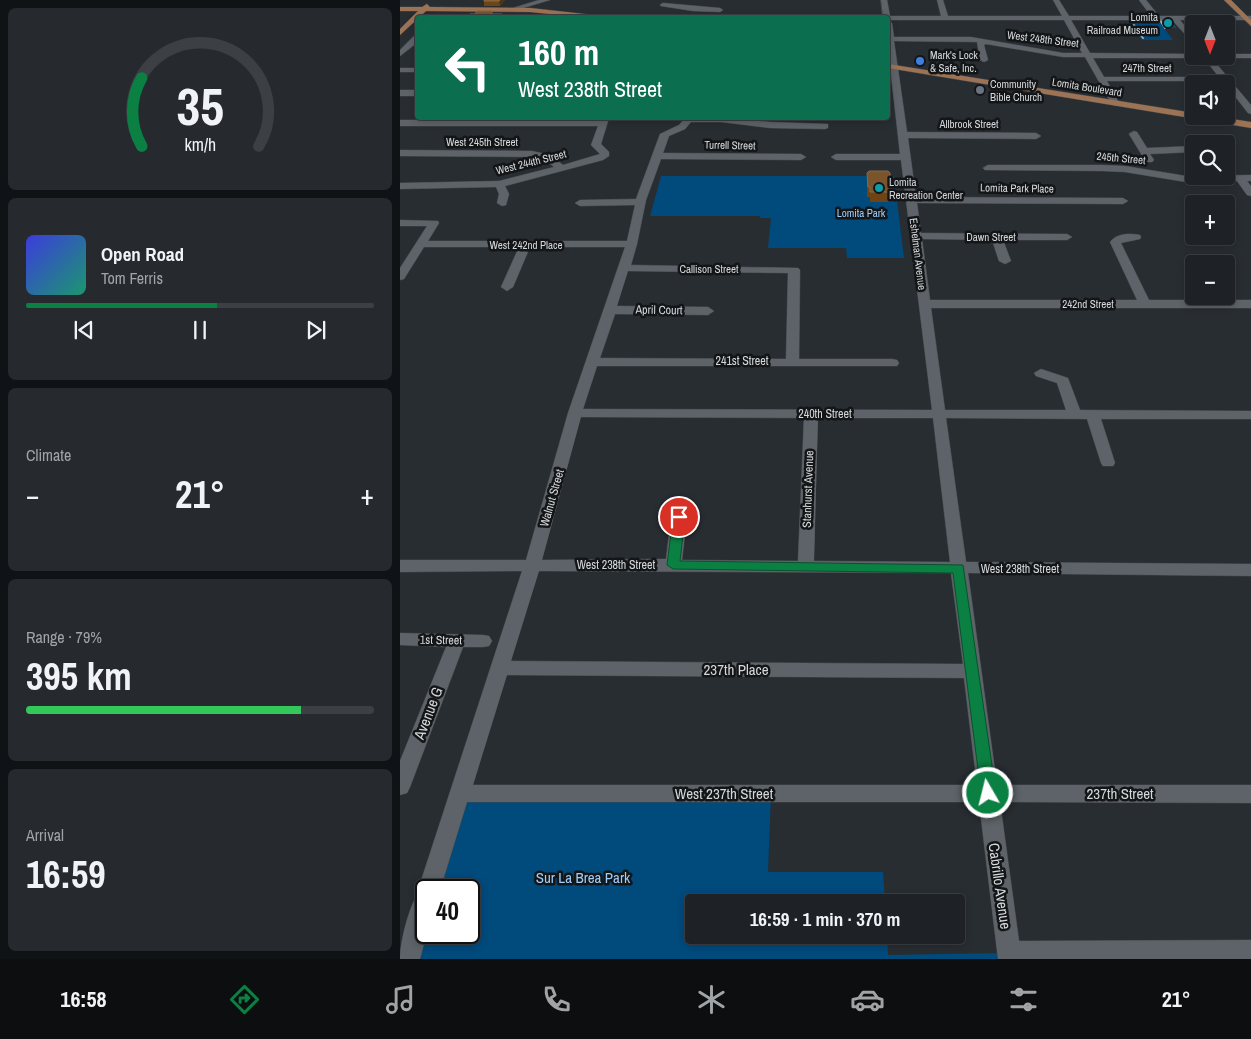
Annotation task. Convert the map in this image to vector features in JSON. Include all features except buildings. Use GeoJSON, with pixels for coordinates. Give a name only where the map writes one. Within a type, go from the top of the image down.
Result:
{"type":"FeatureCollection","features":[{"type":"Feature","properties":{"kind":"main road"},"geometry":{"type":"LineString","coordinates":[[418,15],[434,0]]}},
{"type":"Feature","properties":{"kind":"main road"},"geometry":{"type":"LineString","coordinates":[[429,15],[443,0]]}},
{"type":"Feature","properties":{"kind":"main road"},"geometry":{"type":"LineString","coordinates":[[548,0],[536,6],[595,15]]}},
{"type":"Feature","properties":{"kind":"main road"},"geometry":{"type":"LineString","coordinates":[[1227,0],[1249,20]]}},
{"type":"Feature","properties":{"kind":"main road"},"geometry":{"type":"LineString","coordinates":[[400,9],[564,11]]}},
{"type":"Feature","properties":{"kind":"main road"},"geometry":{"type":"LineString","coordinates":[[401,31],[415,18]]}},
{"type":"Feature","properties":{"kind":"main road","name":"Lomita Boulevard"},"geometry":{"type":"LineString","coordinates":[[890,66],[1185,115]]}},
{"type":"Feature","properties":{"kind":"main road","name":"Lomita Boulevard"},"geometry":{"type":"LineString","coordinates":[[1235,123],[1251,126]]}},
{"type":"Feature","properties":{"kind":"street"},"geometry":{"type":"LineString","coordinates":[[513,9],[548,0]]}},
{"type":"Feature","properties":{"kind":"street"},"geometry":{"type":"LineString","coordinates":[[718,15],[722,0]]}},
{"type":"Feature","properties":{"kind":"street"},"geometry":{"type":"LineString","coordinates":[[884,0],[886,15]]}},
{"type":"Feature","properties":{"kind":"street"},"geometry":{"type":"LineString","coordinates":[[940,0],[945,18]]}},
{"type":"Feature","properties":{"kind":"street"},"geometry":{"type":"LineString","coordinates":[[1056,0],[1115,103]]}},
{"type":"Feature","properties":{"kind":"street"},"geometry":{"type":"LineString","coordinates":[[1142,0],[1156,18]]}},
{"type":"Feature","properties":{"kind":"street"},"geometry":{"type":"LineString","coordinates":[[663,5],[693,10],[720,10]]}},
{"type":"Feature","properties":{"kind":"street"},"geometry":{"type":"LineString","coordinates":[[890,18],[1007,15],[1066,18],[1249,20]]}},
{"type":"Feature","properties":{"kind":"street"},"geometry":{"type":"LineString","coordinates":[[1174,18],[1185,31]]}},
{"type":"Feature","properties":{"kind":"street"},"geometry":{"type":"LineString","coordinates":[[402,48],[415,32]]}},
{"type":"Feature","properties":{"kind":"street","name":"West 248th Street"},"geometry":{"type":"LineString","coordinates":[[890,44],[964,39],[1063,55],[1185,56]]}},
{"type":"Feature","properties":{"kind":"street"},"geometry":{"type":"LineString","coordinates":[[984,42],[980,44],[984,60]]}},
{"type":"Feature","properties":{"kind":"street"},"geometry":{"type":"LineString","coordinates":[[402,48],[415,49]]}},
{"type":"Feature","properties":{"kind":"street"},"geometry":{"type":"LineString","coordinates":[[1235,56],[1251,56]]}},
{"type":"Feature","properties":{"kind":"street"},"geometry":{"type":"LineString","coordinates":[[1213,65],[1221,75]]}},
{"type":"Feature","properties":{"kind":"street","name":"Eshelman Avenue"},"geometry":{"type":"LineString","coordinates":[[890,66],[911,200],[948,486]]}},
{"type":"Feature","properties":{"kind":"street"},"geometry":{"type":"LineString","coordinates":[[400,70],[415,70]]}},
{"type":"Feature","properties":{"kind":"street","name":"247th Street"},"geometry":{"type":"LineString","coordinates":[[1100,79],[1185,79]]}},
{"type":"Feature","properties":{"kind":"street"},"geometry":{"type":"LineString","coordinates":[[1235,92],[1251,111]]}},
{"type":"Feature","properties":{"kind":"street"},"geometry":{"type":"LineString","coordinates":[[400,93],[415,93]]}},
{"type":"Feature","properties":{"kind":"street"},"geometry":{"type":"LineString","coordinates":[[400,123],[605,120]]}},
{"type":"Feature","properties":{"kind":"street","name":"West 244th Street"},"geometry":{"type":"LineString","coordinates":[[400,186],[499,184],[606,154],[596,145],[605,120]]}},
{"type":"Feature","properties":{"kind":"street","name":"Walnut Street"},"geometry":{"type":"LineString","coordinates":[[433,879],[532,566],[575,414],[632,244],[641,202],[665,134],[682,127],[687,120]]}},
{"type":"Feature","properties":{"kind":"street"},"geometry":{"type":"LineString","coordinates":[[741,120],[770,125],[825,126]]}},
{"type":"Feature","properties":{"kind":"street"},"geometry":{"type":"LineString","coordinates":[[1134,134],[1146,152],[1150,164],[1145,172]]}},
{"type":"Feature","properties":{"kind":"street","name":"Allbrook Street"},"geometry":{"type":"LineString","coordinates":[[902,135],[1036,136]]}},
{"type":"Feature","properties":{"kind":"street"},"geometry":{"type":"LineString","coordinates":[[1146,152],[1185,150]]}},
{"type":"Feature","properties":{"kind":"street","name":"West 245th Street"},"geometry":{"type":"LineString","coordinates":[[400,153],[532,154],[546,157],[561,168]]}},
{"type":"Feature","properties":{"kind":"street","name":"Turrell Street"},"geometry":{"type":"LineString","coordinates":[[658,156],[801,157]]}},
{"type":"Feature","properties":{"kind":"street"},"geometry":{"type":"LineString","coordinates":[[836,157],[905,157]]}},
{"type":"Feature","properties":{"kind":"street","name":"245th Street"},"geometry":{"type":"LineString","coordinates":[[988,168],[1103,168],[1186,178],[1246,178]]}},
{"type":"Feature","properties":{"kind":"street"},"geometry":{"type":"LineString","coordinates":[[1246,178],[1251,193]]}},
{"type":"Feature","properties":{"kind":"street"},"geometry":{"type":"LineString","coordinates":[[499,184],[504,194],[502,203]]}},
{"type":"Feature","properties":{"kind":"street","name":"Lomita Park Place"},"geometry":{"type":"LineString","coordinates":[[911,200],[1123,202]]}},
{"type":"Feature","properties":{"kind":"street"},"geometry":{"type":"LineString","coordinates":[[580,203],[641,202]]}},
{"type":"Feature","properties":{"kind":"street"},"geometry":{"type":"LineString","coordinates":[[400,223],[434,223],[421,244],[405,262],[400,277]]}},
{"type":"Feature","properties":{"kind":"street","name":"Dawn Street"},"geometry":{"type":"LineString","coordinates":[[915,236],[1067,237]]}},
{"type":"Feature","properties":{"kind":"street"},"geometry":{"type":"LineString","coordinates":[[1136,236],[1120,238],[1115,242],[1145,304]]}},
{"type":"Feature","properties":{"kind":"street"},"geometry":{"type":"LineString","coordinates":[[997,237],[1005,261]]}},
{"type":"Feature","properties":{"kind":"street","name":"West 242nd Place"},"geometry":{"type":"LineString","coordinates":[[421,244],[632,244]]}},
{"type":"Feature","properties":{"kind":"street"},"geometry":{"type":"LineString","coordinates":[[507,287],[526,245]]}},
{"type":"Feature","properties":{"kind":"street","name":"Callison Street"},"geometry":{"type":"LineString","coordinates":[[624,268],[794,270],[792,361]]}},
{"type":"Feature","properties":{"kind":"street","name":"242nd Street"},"geometry":{"type":"LineString","coordinates":[[924,304],[1251,304]]}},
{"type":"Feature","properties":{"kind":"street","name":"April Court"},"geometry":{"type":"LineString","coordinates":[[609,310],[708,311]]}},
{"type":"Feature","properties":{"kind":"street","name":"241st Street"},"geometry":{"type":"LineString","coordinates":[[592,362],[792,361],[892,363]]}},
{"type":"Feature","properties":{"kind":"street"},"geometry":{"type":"LineString","coordinates":[[1041,373],[1063,381],[1074,414]]}},
{"type":"Feature","properties":{"kind":"street","name":"Stanhurst Avenue"},"geometry":{"type":"LineString","coordinates":[[806,566],[811,413]]}},
{"type":"Feature","properties":{"kind":"street","name":"240th Street"},"geometry":{"type":"LineString","coordinates":[[575,414],[1251,414]]}},
{"type":"Feature","properties":{"kind":"street"},"geometry":{"type":"LineString","coordinates":[[1093,414],[1108,463]]}},
{"type":"Feature","properties":{"kind":"street","name":"Cabrillo Avenue"},"geometry":{"type":"LineString","coordinates":[[948,486],[1010,955]]}},
{"type":"Feature","properties":{"kind":"street"},"geometry":{"type":"LineString","coordinates":[[673,565],[681,501]]}},
{"type":"Feature","properties":{"kind":"street","name":"West 238th Street"},"geometry":{"type":"LineString","coordinates":[[400,566],[673,565],[1251,570]]}},
{"type":"Feature","properties":{"kind":"street","name":"1st Street"},"geometry":{"type":"LineString","coordinates":[[400,639],[483,640]]}},
{"type":"Feature","properties":{"kind":"street","name":"Avenue G"},"geometry":{"type":"LineString","coordinates":[[400,787],[457,640]]}},
{"type":"Feature","properties":{"kind":"street","name":"237th Place"},"geometry":{"type":"LineString","coordinates":[[499,668],[972,671]]}},
{"type":"Feature","properties":{"kind":"street","name":"West 237th Street"},"geometry":{"type":"LineString","coordinates":[[460,793],[988,793]]}},
{"type":"Feature","properties":{"kind":"street","name":"237th Street"},"geometry":{"type":"LineString","coordinates":[[988,793],[1251,794]]}},
{"type":"Feature","properties":{"kind":"street"},"geometry":{"type":"LineString","coordinates":[[408,959],[415,936]]}},
{"type":"Feature","properties":{"kind":"street"},"geometry":{"type":"LineString","coordinates":[[1010,955],[1251,952]]}},
{"type":"Feature","properties":{"kind":"green space"},"geometry":{"type":"Polygon","coordinates":[[[1128,20],[1171,21],[1177,28],[1164,28],[1173,40],[1142,40],[1128,20]]]}},
{"type":"Feature","properties":{"kind":"green space","name":"Lomita Park"},"geometry":{"type":"Polygon","coordinates":[[[661,176],[894,176],[904,258],[847,258],[846,248],[768,248],[771,218],[760,218],[760,216],[650,216],[661,176]]]}},
{"type":"Feature","properties":{"kind":"green space","name":"Sur La Brea Park"},"geometry":{"type":"Polygon","coordinates":[[[771,794],[768,872],[883,872],[884,894],[685,894],[685,944],[887,944],[888,955],[1004,953],[1005,959],[410,959],[419,944],[480,944],[480,879],[435,879],[462,795],[771,794]]]}},
{"type":"Feature","properties":{"kind":"railway"},"geometry":{"type":"LineString","coordinates":[[1160,20],[1165,28]]}},
{"type":"Feature","properties":{"kind":"railway"},"geometry":{"type":"LineString","coordinates":[[1134,25],[1143,38]]}},
{"type":"Feature","properties":{"kind":"place","name":"Lomita Railroad Museum"},"geometry":{"type":"Point","coordinates":[1168,23]}},
{"type":"Feature","properties":{"kind":"place","name":"Mark's Lock & Safe, Inc."},"geometry":{"type":"Point","coordinates":[920,61]}},
{"type":"Feature","properties":{"kind":"place","name":"Community Bible Church"},"geometry":{"type":"Point","coordinates":[980,90]}},
{"type":"Feature","properties":{"kind":"place","name":"Lomita Recreation Center"},"geometry":{"type":"Point","coordinates":[879,188]}},
{"type":"Feature","properties":{"kind":"route"},"geometry":{"type":"LineString","coordinates":[[679,517],[673,565],[959,568],[988,793]]}}]}
